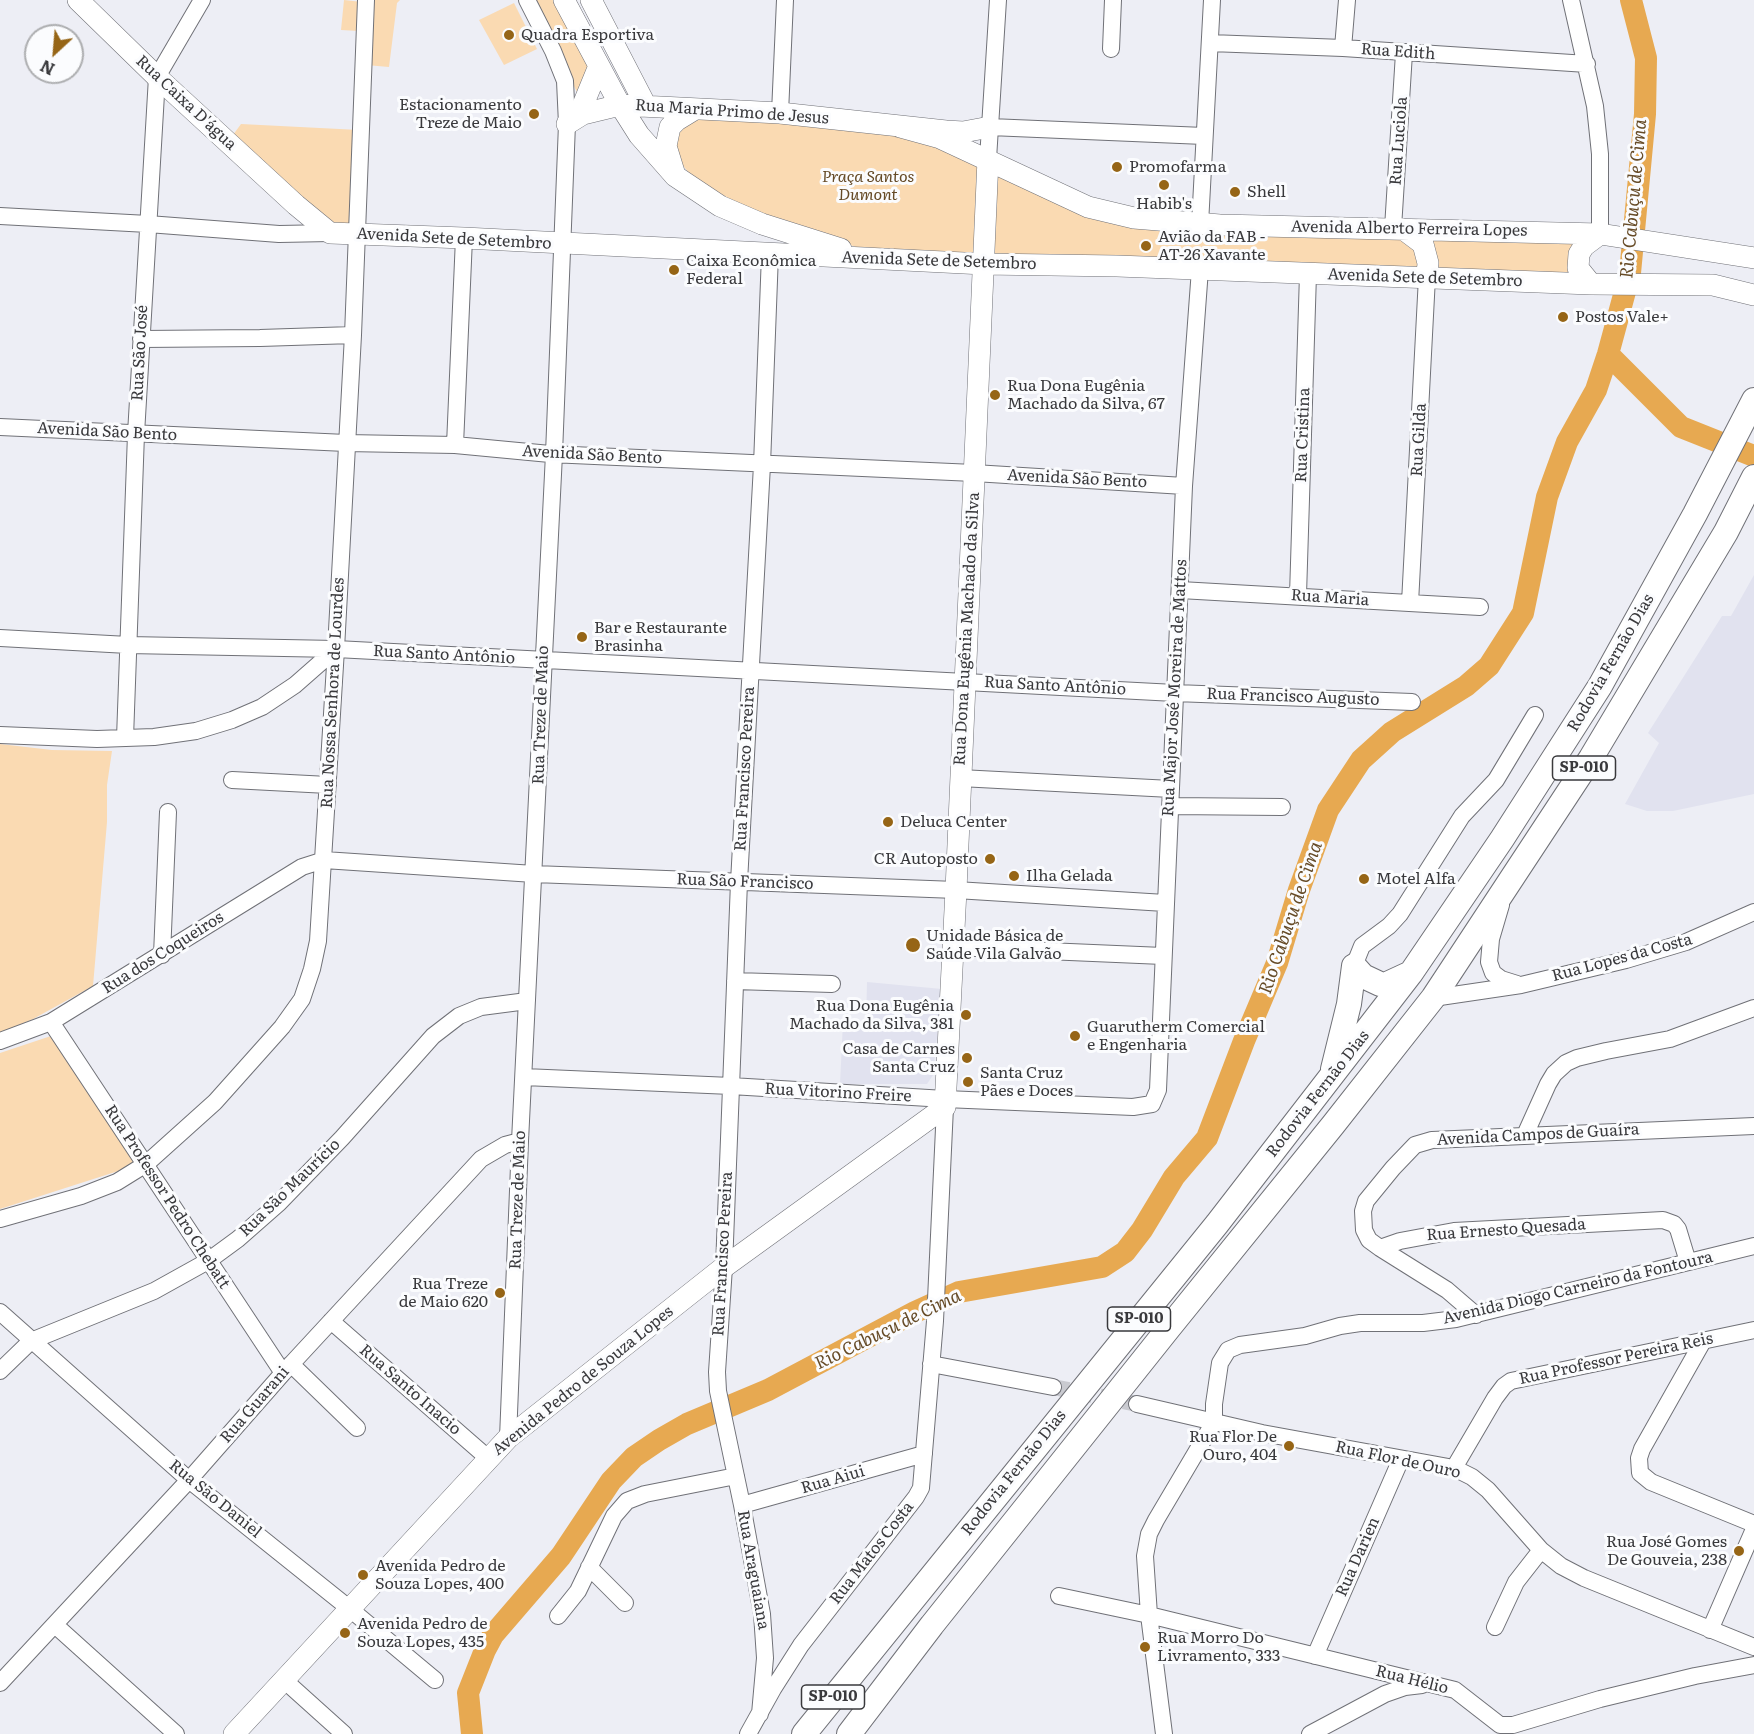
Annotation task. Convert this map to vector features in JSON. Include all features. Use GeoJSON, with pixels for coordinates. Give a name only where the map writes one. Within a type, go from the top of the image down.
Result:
{"type":"FeatureCollection","features":[{"type":"Feature","properties":{"kind":"highway","name":"Rodovia Fernão Dias"},"geometry":{"type":"LineString","coordinates":[[804,1734],[1217,1224],[1411,973],[1465,896],[1600,686],[1695,514],[1754,399]]}},
{"type":"Feature","properties":{"kind":"highway","name":"Rodovia Fernão Dias"},"geometry":{"type":"LineString","coordinates":[[849,1734],[932,1625],[1433,998],[1591,758],[1726,532],[1754,477]]}},
{"type":"Feature","properties":{"kind":"highway"},"geometry":{"type":"LineString","coordinates":[[1354,966],[1363,976],[1385,985],[1411,973]]}},
{"type":"Feature","properties":{"kind":"highway"},"geometry":{"type":"LineString","coordinates":[[1331,1079],[1349,1004],[1354,966]]}},
{"type":"Feature","properties":{"kind":"main road","name":"Rua Caixa D'água"},"geometry":{"type":"LineString","coordinates":[[78,0],[157,77],[296,205],[330,233]]}},
{"type":"Feature","properties":{"kind":"main road"},"geometry":{"type":"LineString","coordinates":[[564,0],[620,105],[639,135],[675,176],[720,206],[762,224],[870,258]]}},
{"type":"Feature","properties":{"kind":"main road"},"geometry":{"type":"LineString","coordinates":[[591,0],[646,106]]}},
{"type":"Feature","properties":{"kind":"main road"},"geometry":{"type":"LineString","coordinates":[[573,120],[599,66]]}},
{"type":"Feature","properties":{"kind":"main road","name":"Rua Maria Primo de Jesus"},"geometry":{"type":"LineString","coordinates":[[573,120],[596,110],[620,105],[780,113],[900,127]]}},
{"type":"Feature","properties":{"kind":"main road"},"geometry":{"type":"LineString","coordinates":[[675,176],[666,146],[670,127],[695,109]]}},
{"type":"Feature","properties":{"kind":"main road"},"geometry":{"type":"LineString","coordinates":[[900,127],[963,132],[990,127]]}},
{"type":"Feature","properties":{"kind":"main road","name":"Avenida Alberto Ferreira Lopes"},"geometry":{"type":"LineString","coordinates":[[900,127],[940,138],[1065,197],[1103,211],[1134,218],[1200,224],[1605,234],[1754,258]]}},
{"type":"Feature","properties":{"kind":"main road","name":"Rua Dona Eugênia Machado da Silva"},"geometry":{"type":"LineString","coordinates":[[945,1103],[988,159]]}},
{"type":"Feature","properties":{"kind":"main road"},"geometry":{"type":"LineString","coordinates":[[1398,228],[1423,244],[1428,263],[1427,277]]}},
{"type":"Feature","properties":{"kind":"main road","name":"Avenida Sete de Setembro"},"geometry":{"type":"LineString","coordinates":[[330,233],[984,264],[1200,269],[1597,284],[1713,285],[1754,295]]}},
{"type":"Feature","properties":{"kind":"main road"},"geometry":{"type":"LineString","coordinates":[[1597,284],[1578,268],[1579,254],[1584,246],[1605,234]]}},
{"type":"Feature","properties":{"kind":"main road","name":"Avenida Pedro de Souza Lopes"},"geometry":{"type":"LineString","coordinates":[[234,1734],[508,1438],[724,1267],[945,1103]]}},
{"type":"Feature","properties":{"kind":"street"},"geometry":{"type":"LineString","coordinates":[[157,77],[202,0]]}},
{"type":"Feature","properties":{"kind":"street","name":"Rua Nossa Senhora de Lourdes"},"geometry":{"type":"LineString","coordinates":[[0,1220],[81,1196],[117,1182],[146,1164],[215,1102],[282,1027],[302,999],[312,969],[318,941],[336,650],[366,0]]}},
{"type":"Feature","properties":{"kind":"street","name":"Rua Treze de Maio"},"geometry":{"type":"LineString","coordinates":[[508,1438],[562,243],[573,120],[565,81],[553,51],[527,0]]}},
{"type":"Feature","properties":{"kind":"street"},"geometry":{"type":"LineString","coordinates":[[780,113],[785,0]]}},
{"type":"Feature","properties":{"kind":"street"},"geometry":{"type":"LineString","coordinates":[[988,159],[998,0]]}},
{"type":"Feature","properties":{"kind":"street"},"geometry":{"type":"LineString","coordinates":[[1111,49],[1113,0]]}},
{"type":"Feature","properties":{"kind":"street"},"geometry":{"type":"LineString","coordinates":[[1200,224],[1212,0]]}},
{"type":"Feature","properties":{"kind":"street"},"geometry":{"type":"LineString","coordinates":[[1343,48],[1347,0]]}},
{"type":"Feature","properties":{"kind":"street"},"geometry":{"type":"LineString","coordinates":[[1571,0],[1595,106],[1605,234]]}},
{"type":"Feature","properties":{"kind":"street","name":"Rua Edith"},"geometry":{"type":"LineString","coordinates":[[1210,43],[1343,48],[1587,64]]}},
{"type":"Feature","properties":{"kind":"street","name":"Rua Luciola"},"geometry":{"type":"LineString","coordinates":[[1398,228],[1404,53]]}},
{"type":"Feature","properties":{"kind":"street","name":"Rua São José"},"geometry":{"type":"LineString","coordinates":[[125,738],[136,434],[157,77]]}},
{"type":"Feature","properties":{"kind":"street"},"geometry":{"type":"LineString","coordinates":[[990,127],[1204,136]]}},
{"type":"Feature","properties":{"kind":"street"},"geometry":{"type":"LineString","coordinates":[[279,234],[289,221],[296,205]]}},
{"type":"Feature","properties":{"kind":"street","name":"Avenida Sete de Setembro"},"geometry":{"type":"LineString","coordinates":[[0,216],[279,234],[330,233]]}},
{"type":"Feature","properties":{"kind":"street"},"geometry":{"type":"LineString","coordinates":[[454,445],[464,238]]}},
{"type":"Feature","properties":{"kind":"street","name":"Rua Francisco Pereira"},"geometry":{"type":"LineString","coordinates":[[725,1428],[717,1372],[724,1267],[739,882],[762,465],[770,254]]}},
{"type":"Feature","properties":{"kind":"street","name":"Rua Major José Moreira de Mattos"},"geometry":{"type":"LineString","coordinates":[[1152,1104],[1158,1090],[1184,486],[1200,269]]}},
{"type":"Feature","properties":{"kind":"street","name":"Rua Cristina"},"geometry":{"type":"LineString","coordinates":[[1298,595],[1308,274]]}},
{"type":"Feature","properties":{"kind":"street","name":"Rua Gilda"},"geometry":{"type":"LineString","coordinates":[[1410,603],[1427,277]]}},
{"type":"Feature","properties":{"kind":"street"},"geometry":{"type":"LineString","coordinates":[[141,339],[352,335]]}},
{"type":"Feature","properties":{"kind":"street","name":"Avenida São Bento"},"geometry":{"type":"LineString","coordinates":[[0,427],[346,443],[454,445],[554,454],[974,473],[1184,486]]}},
{"type":"Feature","properties":{"kind":"street","name":"Rua Maria"},"geometry":{"type":"LineString","coordinates":[[1180,590],[1480,607]]}},
{"type":"Feature","properties":{"kind":"street","name":"Rua Santo Antônio"},"geometry":{"type":"LineString","coordinates":[[0,638],[128,645],[336,650],[1175,693]]}},
{"type":"Feature","properties":{"kind":"street"},"geometry":{"type":"LineString","coordinates":[[0,735],[97,739],[196,731],[232,720],[262,707],[296,685],[336,650]]}},
{"type":"Feature","properties":{"kind":"street","name":"Rua Francisco Augusto"},"geometry":{"type":"LineString","coordinates":[[1175,693],[1412,702]]}},
{"type":"Feature","properties":{"kind":"street"},"geometry":{"type":"LineString","coordinates":[[1354,966],[1362,946],[1389,926],[1400,914],[1462,816],[1496,780],[1535,715]]}},
{"type":"Feature","properties":{"kind":"street"},"geometry":{"type":"LineString","coordinates":[[960,778],[1282,807]]}},
{"type":"Feature","properties":{"kind":"street"},"geometry":{"type":"LineString","coordinates":[[232,780],[328,785]]}},
{"type":"Feature","properties":{"kind":"street"},"geometry":{"type":"LineString","coordinates":[[162,955],[168,812]]}},
{"type":"Feature","properties":{"kind":"street","name":"Rua São Francisco"},"geometry":{"type":"LineString","coordinates":[[324,860],[534,873],[956,890],[1166,903]]}},
{"type":"Feature","properties":{"kind":"street","name":"Rua dos Coqueiros"},"geometry":{"type":"LineString","coordinates":[[0,1041],[51,1022],[302,867],[324,860]]}},
{"type":"Feature","properties":{"kind":"street"},"geometry":{"type":"LineString","coordinates":[[1507,885],[1491,939],[1489,962],[1493,973],[1501,979],[1521,985]]}},
{"type":"Feature","properties":{"kind":"street","name":"Rua Lopes da Costa"},"geometry":{"type":"LineString","coordinates":[[1433,998],[1521,985],[1663,950],[1711,932],[1754,912]]}},
{"type":"Feature","properties":{"kind":"street"},"geometry":{"type":"LineString","coordinates":[[953,947],[1163,956]]}},
{"type":"Feature","properties":{"kind":"street"},"geometry":{"type":"LineString","coordinates":[[735,981],[832,984]]}},
{"type":"Feature","properties":{"kind":"street","name":"Rua São Maurício"},"geometry":{"type":"LineString","coordinates":[[0,1371],[31,1341],[154,1291],[208,1261],[238,1239],[279,1203],[342,1138],[433,1036],[459,1016],[481,1007],[527,1001]]}},
{"type":"Feature","properties":{"kind":"street"},"geometry":{"type":"LineString","coordinates":[[1525,1135],[1548,1084],[1554,1074],[1566,1063],[1606,1051],[1670,1039],[1754,1008]]}},
{"type":"Feature","properties":{"kind":"street","name":"Rua Professor Pedro Chebatt"},"geometry":{"type":"LineString","coordinates":[[51,1022],[208,1261],[287,1368],[357,1428]]}},
{"type":"Feature","properties":{"kind":"street","name":"Rua Vitorino Freire"},"geometry":{"type":"LineString","coordinates":[[524,1077],[731,1086],[945,1103],[1133,1107],[1152,1104]]}},
{"type":"Feature","properties":{"kind":"street","name":"Rua Dona Eugênia Machado da Silva"},"geometry":{"type":"LineString","coordinates":[[936,1278],[945,1103]]}},
{"type":"Feature","properties":{"kind":"street","name":"Avenida Campos de Guaíra"},"geometry":{"type":"LineString","coordinates":[[1380,1248],[1369,1240],[1364,1230],[1366,1201],[1415,1145],[1432,1140],[1754,1126]]}},
{"type":"Feature","properties":{"kind":"street","name":"Rua Guarani"},"geometry":{"type":"LineString","coordinates":[[0,1683],[189,1480],[287,1368],[481,1159],[505,1145],[520,1141]]}},
{"type":"Feature","properties":{"kind":"street","name":"Rua Ernesto Quesada"},"geometry":{"type":"LineString","coordinates":[[1380,1248],[1400,1241],[1454,1232],[1663,1220],[1678,1228],[1688,1262]]}},
{"type":"Feature","properties":{"kind":"street","name":"Avenida Diogo Carneiro da Fontoura"},"geometry":{"type":"LineString","coordinates":[[1214,1422],[1214,1404],[1220,1363],[1223,1355],[1233,1347],[1305,1336],[1360,1323],[1423,1323],[1476,1315],[1754,1246]]}},
{"type":"Feature","properties":{"kind":"street"},"geometry":{"type":"LineString","coordinates":[[1380,1248],[1448,1290],[1476,1315]]}},
{"type":"Feature","properties":{"kind":"street","name":"Rua Matos Costa"},"geometry":{"type":"LineString","coordinates":[[748,1734],[779,1678],[801,1645],[921,1488],[936,1278]]}},
{"type":"Feature","properties":{"kind":"street","name":"Rua São Daniel"},"geometry":{"type":"LineString","coordinates":[[0,1312],[189,1480],[435,1680]]}},
{"type":"Feature","properties":{"kind":"street","name":"Rua Santo Inacio"},"geometry":{"type":"LineString","coordinates":[[330,1321],[489,1459]]}},
{"type":"Feature","properties":{"kind":"street","name":"Rua Professor Pereira Reis"},"geometry":{"type":"LineString","coordinates":[[1454,1468],[1496,1398],[1504,1386],[1511,1381],[1754,1330]]}},
{"type":"Feature","properties":{"kind":"street"},"geometry":{"type":"LineString","coordinates":[[1703,1341],[1642,1449],[1639,1458],[1640,1473],[1651,1482],[1754,1524]]}},
{"type":"Feature","properties":{"kind":"street"},"geometry":{"type":"LineString","coordinates":[[931,1364],[1053,1387]]}},
{"type":"Feature","properties":{"kind":"street","name":"Rua Flor de Ouro"},"geometry":{"type":"LineString","coordinates":[[1137,1404],[1214,1422],[1454,1468],[1472,1477],[1488,1490],[1541,1550],[1562,1566],[1584,1578],[1754,1647]]}},
{"type":"Feature","properties":{"kind":"street"},"geometry":{"type":"LineString","coordinates":[[1164,1734],[1149,1615],[1145,1556],[1149,1534],[1214,1422]]}},
{"type":"Feature","properties":{"kind":"street","name":"Rua Araguaiana"},"geometry":{"type":"LineString","coordinates":[[725,1428],[742,1505],[764,1637],[764,1681],[760,1714]]}},
{"type":"Feature","properties":{"kind":"street","name":"Rua Aiui"},"geometry":{"type":"LineString","coordinates":[[742,1505],[924,1454]]}},
{"type":"Feature","properties":{"kind":"street","name":"Rua Darien"},"geometry":{"type":"LineString","coordinates":[[1315,1656],[1401,1459]]}},
{"type":"Feature","properties":{"kind":"street"},"geometry":{"type":"LineString","coordinates":[[558,1616],[578,1592],[614,1516],[627,1501],[645,1494],[736,1476]]}},
{"type":"Feature","properties":{"kind":"street"},"geometry":{"type":"LineString","coordinates":[[1710,1630],[1754,1529]]}},
{"type":"Feature","properties":{"kind":"street"},"geometry":{"type":"LineString","coordinates":[[1495,1627],[1516,1582],[1541,1550]]}},
{"type":"Feature","properties":{"kind":"street"},"geometry":{"type":"LineString","coordinates":[[590,1568],[626,1604]]}},
{"type":"Feature","properties":{"kind":"street","name":"Rua Hélio"},"geometry":{"type":"LineString","coordinates":[[1059,1596],[1149,1615],[1455,1690],[1500,1725],[1513,1725],[1610,1696],[1754,1665]]}},
{"type":"Feature","properties":{"kind":"street"},"geometry":{"type":"LineString","coordinates":[[54,1625],[176,1734]]}},
{"type":"Feature","properties":{"kind":"street"},"geometry":{"type":"LineString","coordinates":[[284,1680],[344,1734]]}},
{"type":"Feature","properties":{"kind":"street"},"geometry":{"type":"LineString","coordinates":[[1310,1734],[1385,1694],[1405,1687],[1429,1683]]}},
{"type":"Feature","properties":{"kind":"shaded area"},"geometry":{"type":"Polygon","coordinates":[[[1754,575],[1754,794],[1673,811],[1647,811],[1625,804],[1659,743],[1648,733],[1722,616],[1731,616],[1754,575]]]}},
{"type":"Feature","properties":{"kind":"shaded area"},"geometry":{"type":"Polygon","coordinates":[[[867,982],[942,989],[933,1075],[927,1084],[840,1084],[843,1022],[866,1024],[867,982]]]}},
{"type":"Feature","properties":{"kind":"green space"},"geometry":{"type":"Polygon","coordinates":[[[344,0],[362,2],[359,31],[341,30],[344,0]]]}},
{"type":"Feature","properties":{"kind":"green space"},"geometry":{"type":"Polygon","coordinates":[[[369,0],[400,0],[397,3],[389,67],[366,65],[369,0]]]}},
{"type":"Feature","properties":{"kind":"green space"},"geometry":{"type":"Polygon","coordinates":[[[530,0],[562,0],[597,66],[581,100],[530,0]]]}},
{"type":"Feature","properties":{"kind":"green space","name":"Quadra Esportiva"},"geometry":{"type":"Polygon","coordinates":[[[514,3],[537,49],[504,65],[479,20],[514,3]]]}},
{"type":"Feature","properties":{"kind":"green space","name":"Praça Santos Dumont"},"geometry":{"type":"Polygon","coordinates":[[[695,118],[893,128],[1122,222],[1581,239],[1576,278],[959,255],[856,247],[757,213],[696,181],[678,160],[672,135],[695,118]]]}},
{"type":"Feature","properties":{"kind":"green space"},"geometry":{"type":"Polygon","coordinates":[[[241,124],[359,130],[355,227],[327,226],[230,139],[241,124]]]}},
{"type":"Feature","properties":{"kind":"green space"},"geometry":{"type":"Polygon","coordinates":[[[0,744],[52,750],[112,751],[107,785],[107,822],[93,986],[33,1019],[0,1033],[0,744]]]}},
{"type":"Feature","properties":{"kind":"green space"},"geometry":{"type":"Polygon","coordinates":[[[51,1036],[137,1165],[0,1209],[0,1053],[51,1036]]]}},
{"type":"Feature","properties":{"kind":"waterway","name":"Rio Cabuçu de Cima"},"geometry":{"type":"LineString","coordinates":[[472,1734],[468,1693],[493,1635],[561,1556],[611,1481],[634,1457],[687,1424],[768,1390],[915,1312],[959,1292],[1102,1267],[1125,1252],[1142,1230],[1174,1177],[1207,1138],[1277,963],[1299,890],[1328,810],[1361,760],[1392,732],[1466,686],[1489,666],[1523,613],[1547,497],[1567,442],[1596,390],[1630,273],[1645,114],[1646,58],[1631,0]]}},
{"type":"Feature","properties":{"kind":"waterway"},"geometry":{"type":"LineString","coordinates":[[1608,354],[1681,427],[1754,456]]}},
{"type":"Feature","properties":{"kind":"tunnel"},"geometry":{"type":"LineString","coordinates":[[1053,1387],[1137,1404]]}},
{"type":"Feature","properties":{"kind":"place","name":"Quadra Esportiva"},"geometry":{"type":"Point","coordinates":[509,35]}},
{"type":"Feature","properties":{"kind":"place","name":"Estacionamento Treze de Maio"},"geometry":{"type":"Point","coordinates":[534,114]}},
{"type":"Feature","properties":{"kind":"place","name":"Promofarma"},"geometry":{"type":"Point","coordinates":[1117,167]}},
{"type":"Feature","properties":{"kind":"place","name":"Habib's"},"geometry":{"type":"Point","coordinates":[1164,185]}},
{"type":"Feature","properties":{"kind":"place","name":"Shell"},"geometry":{"type":"Point","coordinates":[1235,192]}},
{"type":"Feature","properties":{"kind":"place","name":"Avião da FAB - AT-26 Xavante"},"geometry":{"type":"Point","coordinates":[1146,246]}},
{"type":"Feature","properties":{"kind":"place","name":"Caixa Econômica Federal"},"geometry":{"type":"Point","coordinates":[674,270]}},
{"type":"Feature","properties":{"kind":"place","name":"Postos Vale+"},"geometry":{"type":"Point","coordinates":[1563,317]}},
{"type":"Feature","properties":{"kind":"place","name":"Rua Dona Eugênia Machado da Silva, 67"},"geometry":{"type":"Point","coordinates":[995,395]}},
{"type":"Feature","properties":{"kind":"place","name":"Bar e Restaurante Brasinha"},"geometry":{"type":"Point","coordinates":[582,637]}},
{"type":"Feature","properties":{"kind":"place","name":"Deluca Center"},"geometry":{"type":"Point","coordinates":[888,822]}},
{"type":"Feature","properties":{"kind":"place","name":"CR Autoposto"},"geometry":{"type":"Point","coordinates":[990,859]}},
{"type":"Feature","properties":{"kind":"place","name":"Ilha Gelada"},"geometry":{"type":"Point","coordinates":[1014,876]}},
{"type":"Feature","properties":{"kind":"place","name":"Motel Alfa"},"geometry":{"type":"Point","coordinates":[1364,879]}},
{"type":"Feature","properties":{"kind":"place","name":"Unidade Básica de Saúde Vila Galvão"},"geometry":{"type":"Point","coordinates":[913,945]}},
{"type":"Feature","properties":{"kind":"place","name":"Rua Dona Eugênia Machado da Silva, 381"},"geometry":{"type":"Point","coordinates":[966,1015]}},
{"type":"Feature","properties":{"kind":"place","name":"Guarutherm Comercial e Engenharia"},"geometry":{"type":"Point","coordinates":[1075,1036]}},
{"type":"Feature","properties":{"kind":"place","name":"Casa de Carnes Santa Cruz"},"geometry":{"type":"Point","coordinates":[967,1058]}},
{"type":"Feature","properties":{"kind":"place","name":"Santa Cruz Pães e Doces"},"geometry":{"type":"Point","coordinates":[968,1082]}},
{"type":"Feature","properties":{"kind":"place","name":"Rua Treze de Maio 620"},"geometry":{"type":"Point","coordinates":[500,1293]}},
{"type":"Feature","properties":{"kind":"place","name":"Rua Flor De Ouro, 404"},"geometry":{"type":"Point","coordinates":[1289,1446]}},
{"type":"Feature","properties":{"kind":"place","name":"Rua José Gomes De Gouveia, 238"},"geometry":{"type":"Point","coordinates":[1739,1551]}},
{"type":"Feature","properties":{"kind":"place","name":"Avenida Pedro de Souza Lopes, 400"},"geometry":{"type":"Point","coordinates":[363,1575]}},
{"type":"Feature","properties":{"kind":"place","name":"Avenida Pedro de Souza Lopes, 435"},"geometry":{"type":"Point","coordinates":[345,1633]}},
{"type":"Feature","properties":{"kind":"place","name":"Rua Morro Do Livramento, 333"},"geometry":{"type":"Point","coordinates":[1145,1647]}}]}
